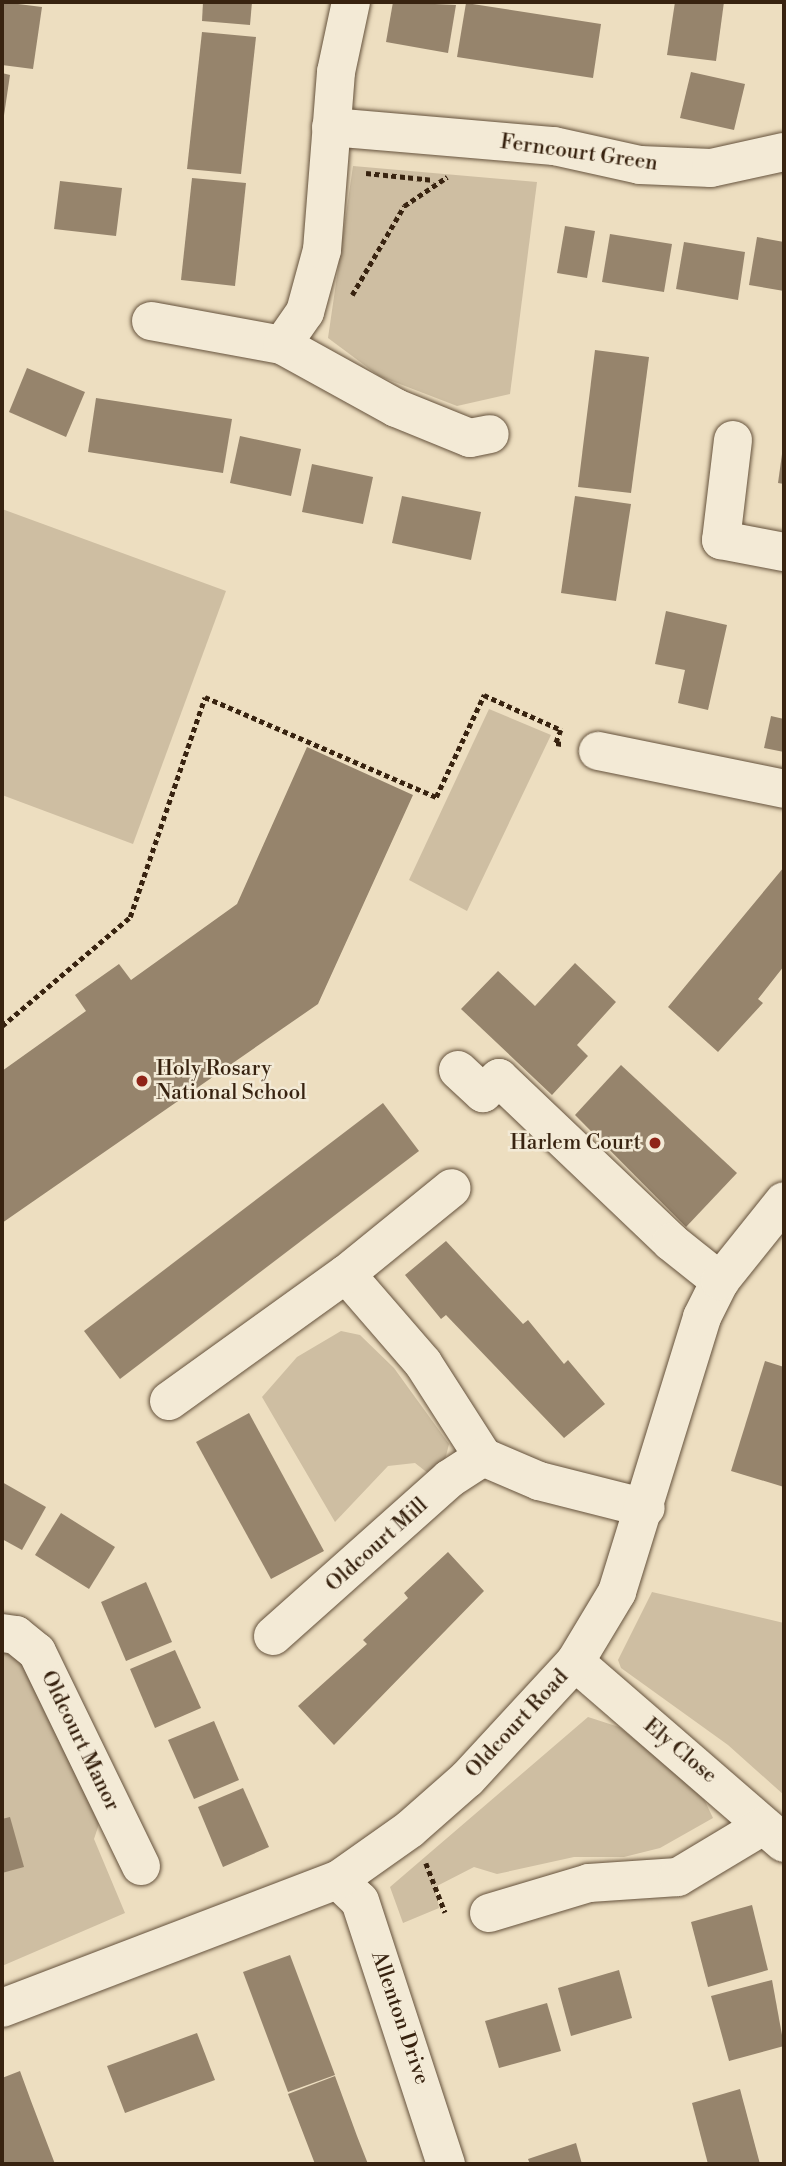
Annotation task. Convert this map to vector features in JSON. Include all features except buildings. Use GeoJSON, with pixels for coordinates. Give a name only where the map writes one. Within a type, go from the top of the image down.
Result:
{"type":"FeatureCollection","features":[{"type":"Feature","properties":{"kind":"street"},"geometry":{"type":"LineString","coordinates":[[282,345],[305,312],[322,250],[331,127],[351,2]]}},
{"type":"Feature","properties":{"kind":"street","name":"Ferncourt Green"},"geometry":{"type":"LineString","coordinates":[[331,127],[554,146],[640,165],[711,168],[784,152]]}},
{"type":"Feature","properties":{"kind":"street"},"geometry":{"type":"LineString","coordinates":[[151,321],[282,345],[397,408],[470,438],[490,434]]}},
{"type":"Feature","properties":{"kind":"street"},"geometry":{"type":"LineString","coordinates":[[733,440],[721,540],[784,552]]}},
{"type":"Feature","properties":{"kind":"street"},"geometry":{"type":"LineString","coordinates":[[598,751],[784,789]]}},
{"type":"Feature","properties":{"kind":"street"},"geometry":{"type":"LineString","coordinates":[[458,1070],[483,1093],[499,1078],[671,1241],[720,1281]]}},
{"type":"Feature","properties":{"kind":"street"},"geometry":{"type":"LineString","coordinates":[[169,1401],[346,1275],[452,1188]]}},
{"type":"Feature","properties":{"kind":"street","name":"Oldcourt Road"},"geometry":{"type":"LineString","coordinates":[[2,2008],[338,1880],[410,1829],[467,1779],[575,1662],[617,1592],[646,1508],[702,1317],[720,1281],[784,1201]]}},
{"type":"Feature","properties":{"kind":"street"},"geometry":{"type":"LineString","coordinates":[[346,1275],[423,1363],[483,1457],[539,1481],[646,1508]]}},
{"type":"Feature","properties":{"kind":"street","name":"Oldcourt Mill"},"geometry":{"type":"LineString","coordinates":[[274,1636],[449,1479],[483,1457]]}},
{"type":"Feature","properties":{"kind":"street","name":"Oldcourt Manor"},"geometry":{"type":"LineString","coordinates":[[2,1633],[16,1635],[37,1652],[141,1866]]}},
{"type":"Feature","properties":{"kind":"street","name":"Ely Close"},"geometry":{"type":"LineString","coordinates":[[575,1662],[774,1834]]}},
{"type":"Feature","properties":{"kind":"street"},"geometry":{"type":"LineString","coordinates":[[489,1913],[589,1883],[678,1877],[774,1834]]}},
{"type":"Feature","properties":{"kind":"street","name":"Allenton Drive"},"geometry":{"type":"LineString","coordinates":[[338,1880],[360,1901],[446,2164]]}},
{"type":"Feature","properties":{"kind":"path"},"geometry":{"type":"LineString","coordinates":[[357,172],[435,180],[459,173]]}},
{"type":"Feature","properties":{"kind":"path"},"geometry":{"type":"LineString","coordinates":[[345,309],[404,206],[435,180]]}},
{"type":"Feature","properties":{"kind":"path"},"geometry":{"type":"LineString","coordinates":[[2,1026],[130,917],[205,698],[436,797],[484,695],[561,730],[556,743],[598,751]]}},
{"type":"Feature","properties":{"kind":"path"},"geometry":{"type":"LineString","coordinates":[[422,1852],[445,1912]]}},
{"type":"Feature","properties":{"kind":"shaded area"},"geometry":{"type":"Polygon","coordinates":[[[353,166],[537,182],[510,394],[457,406],[379,376],[328,338],[353,166]]]}},
{"type":"Feature","properties":{"kind":"shaded area"},"geometry":{"type":"Polygon","coordinates":[[[2,509],[226,591],[133,844],[2,795],[2,509]]]}},
{"type":"Feature","properties":{"kind":"shaded area"},"geometry":{"type":"Polygon","coordinates":[[[489,709],[551,735],[467,911],[409,880],[489,709]]]}},
{"type":"Feature","properties":{"kind":"shaded area"},"geometry":{"type":"Polygon","coordinates":[[[341,1331],[360,1335],[394,1368],[449,1444],[444,1464],[433,1477],[415,1463],[388,1466],[335,1522],[262,1397],[297,1357],[341,1331]]]}},
{"type":"Feature","properties":{"kind":"shaded area"},"geometry":{"type":"Polygon","coordinates":[[[652,1592],[784,1623],[784,1795],[728,1745],[621,1668],[618,1660],[652,1592]]]}},
{"type":"Feature","properties":{"kind":"shaded area"},"geometry":{"type":"Polygon","coordinates":[[[2,1650],[22,1660],[99,1824],[94,1839],[125,1913],[2,1966],[2,1650]]]}},
{"type":"Feature","properties":{"kind":"shaded area"},"geometry":{"type":"Polygon","coordinates":[[[588,1717],[619,1727],[681,1776],[704,1799],[713,1818],[660,1848],[624,1857],[574,1857],[497,1874],[474,1867],[435,1887],[439,1908],[403,1923],[390,1887],[588,1717]]]}},
{"type":"Feature","properties":{"kind":"place","name":"Holy Rosary National School"},"geometry":{"type":"Point","coordinates":[142,1081]}},
{"type":"Feature","properties":{"kind":"place","name":"Harlem Court"},"geometry":{"type":"Point","coordinates":[655,1143]}}]}
